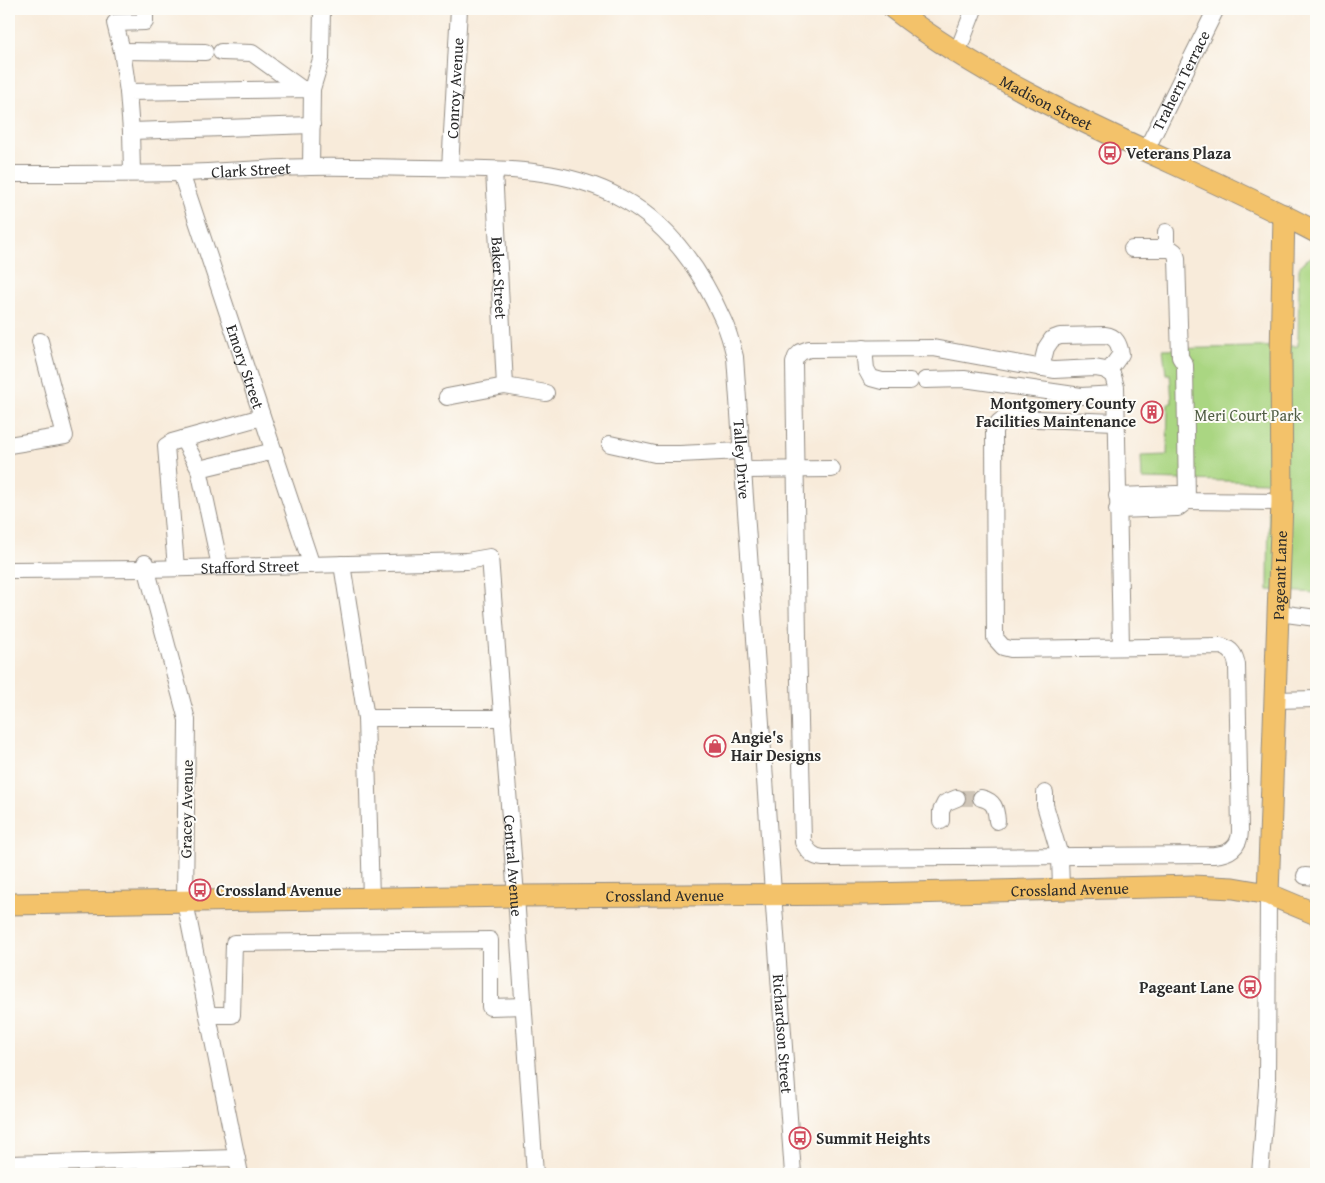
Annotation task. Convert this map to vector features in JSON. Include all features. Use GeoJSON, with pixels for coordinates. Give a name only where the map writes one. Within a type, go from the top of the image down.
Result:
{"type":"FeatureCollection","features":[{"type":"Feature","properties":{"kind":"main road","name":"Madison Street"},"geometry":{"type":"LineString","coordinates":[[894,9],[958,53],[1050,105],[1144,152],[1284,215],[1316,232]]}},
{"type":"Feature","properties":{"kind":"main road","name":"Pageant Lane"},"geometry":{"type":"LineString","coordinates":[[1268,894],[1282,502],[1281,354],[1284,215]]}},
{"type":"Feature","properties":{"kind":"main road","name":"Crossland Avenue"},"geometry":{"type":"LineString","coordinates":[[9,904],[516,896],[868,894],[1192,886],[1233,888],[1268,894],[1316,914]]}},
{"type":"Feature","properties":{"kind":"street"},"geometry":{"type":"LineString","coordinates":[[132,173],[128,92],[115,16],[145,22],[145,9]]}},
{"type":"Feature","properties":{"kind":"street"},"geometry":{"type":"LineString","coordinates":[[311,167],[312,125],[307,89],[320,59],[322,9]]}},
{"type":"Feature","properties":{"kind":"street","name":"Conroy Avenue"},"geometry":{"type":"LineString","coordinates":[[450,168],[460,9]]}},
{"type":"Feature","properties":{"kind":"street"},"geometry":{"type":"LineString","coordinates":[[958,53],[974,9]]}},
{"type":"Feature","properties":{"kind":"street","name":"Trahern Terrace"},"geometry":{"type":"LineString","coordinates":[[1144,152],[1216,9]]}},
{"type":"Feature","properties":{"kind":"street"},"geometry":{"type":"LineString","coordinates":[[122,51],[252,53],[307,89]]}},
{"type":"Feature","properties":{"kind":"street"},"geometry":{"type":"LineString","coordinates":[[128,92],[307,89]]}},
{"type":"Feature","properties":{"kind":"street"},"geometry":{"type":"LineString","coordinates":[[131,130],[312,125]]}},
{"type":"Feature","properties":{"kind":"street","name":"Clark Street"},"geometry":{"type":"LineString","coordinates":[[9,174],[181,173],[311,167],[494,170]]}},
{"type":"Feature","properties":{"kind":"street","name":"Baker Street"},"geometry":{"type":"LineString","coordinates":[[494,170],[504,386]]}},
{"type":"Feature","properties":{"kind":"street","name":"Talley Drive"},"geometry":{"type":"LineString","coordinates":[[494,170],[546,174],[578,181],[620,197],[639,209],[673,241],[698,272],[725,323],[735,357],[772,894]]}},
{"type":"Feature","properties":{"kind":"street","name":"Emory Street"},"geometry":{"type":"LineString","coordinates":[[181,173],[310,560]]}},
{"type":"Feature","properties":{"kind":"street"},"geometry":{"type":"LineString","coordinates":[[1166,232],[1166,249]]}},
{"type":"Feature","properties":{"kind":"street"},"geometry":{"type":"LineString","coordinates":[[1132,249],[1171,249],[1178,258],[1180,357],[1185,366],[1187,501]]}},
{"type":"Feature","properties":{"kind":"street"},"geometry":{"type":"LineString","coordinates":[[1041,368],[1046,348],[1052,339],[1060,336],[1109,335],[1116,340],[1121,354],[1108,372]]}},
{"type":"Feature","properties":{"kind":"street"},"geometry":{"type":"LineString","coordinates":[[9,445],[65,436],[40,340]]}},
{"type":"Feature","properties":{"kind":"street"},"geometry":{"type":"LineString","coordinates":[[864,348],[866,369],[871,378],[882,381],[964,380],[1081,396],[1116,394]]}},
{"type":"Feature","properties":{"kind":"street"},"geometry":{"type":"LineString","coordinates":[[1116,422],[1009,418],[1000,421],[996,425],[994,431],[995,638],[1003,647],[1011,649],[1221,646],[1227,648],[1235,657],[1237,665],[1240,838],[1235,847],[1220,854],[823,858],[816,858],[806,849],[803,842],[795,469],[794,363],[796,357],[801,352],[809,349],[933,348],[1041,368],[1067,370],[1095,368],[1106,370],[1113,376],[1116,387],[1117,503],[1122,647]]}},
{"type":"Feature","properties":{"kind":"street"},"geometry":{"type":"LineString","coordinates":[[948,351],[964,380]]}},
{"type":"Feature","properties":{"kind":"street"},"geometry":{"type":"LineString","coordinates":[[447,397],[504,386],[546,393]]}},
{"type":"Feature","properties":{"kind":"street"},"geometry":{"type":"LineString","coordinates":[[176,568],[166,446],[172,442],[262,417]]}},
{"type":"Feature","properties":{"kind":"street"},"geometry":{"type":"LineString","coordinates":[[183,439],[199,469],[220,566]]}},
{"type":"Feature","properties":{"kind":"street"},"geometry":{"type":"LineString","coordinates":[[610,444],[656,454],[742,451]]}},
{"type":"Feature","properties":{"kind":"street"},"geometry":{"type":"LineString","coordinates":[[199,469],[274,451]]}},
{"type":"Feature","properties":{"kind":"street"},"geometry":{"type":"LineString","coordinates":[[743,470],[832,469]]}},
{"type":"Feature","properties":{"kind":"street"},"geometry":{"type":"LineString","coordinates":[[1117,503],[1177,494],[1187,501],[1282,502]]}},
{"type":"Feature","properties":{"kind":"street","name":"Stafford Street"},"geometry":{"type":"LineString","coordinates":[[9,570],[467,561],[490,557]]}},
{"type":"Feature","properties":{"kind":"street","name":"Central Avenue"},"geometry":{"type":"LineString","coordinates":[[490,557],[535,1174]]}},
{"type":"Feature","properties":{"kind":"street"},"geometry":{"type":"LineString","coordinates":[[342,564],[366,718],[371,899]]}},
{"type":"Feature","properties":{"kind":"street","name":"Gracey Avenue"},"geometry":{"type":"LineString","coordinates":[[146,566],[187,720],[185,902],[239,1166]]}},
{"type":"Feature","properties":{"kind":"street"},"geometry":{"type":"LineString","coordinates":[[1278,613],[1316,618]]}},
{"type":"Feature","properties":{"kind":"street"},"geometry":{"type":"LineString","coordinates":[[1275,700],[1316,699]]}},
{"type":"Feature","properties":{"kind":"street"},"geometry":{"type":"LineString","coordinates":[[366,718],[503,718]]}},
{"type":"Feature","properties":{"kind":"street"},"geometry":{"type":"LineString","coordinates":[[1045,792],[1045,805],[1060,856],[1061,888]]}},
{"type":"Feature","properties":{"kind":"street"},"geometry":{"type":"LineString","coordinates":[[941,821],[945,802],[957,798]]}},
{"type":"Feature","properties":{"kind":"street"},"geometry":{"type":"LineString","coordinates":[[981,798],[992,802],[996,808],[996,821]]}},
{"type":"Feature","properties":{"kind":"street","name":"Richardson Street"},"geometry":{"type":"LineString","coordinates":[[772,894],[793,1174]]}},
{"type":"Feature","properties":{"kind":"street","name":"Pageant Lane"},"geometry":{"type":"LineString","coordinates":[[1261,1174],[1267,1084],[1268,894]]}},
{"type":"Feature","properties":{"kind":"street"},"geometry":{"type":"LineString","coordinates":[[208,1015],[232,1015],[234,943],[490,940],[490,1006],[523,1006]]}},
{"type":"Feature","properties":{"kind":"street"},"geometry":{"type":"LineString","coordinates":[[9,1164],[130,1168],[239,1166]]}},
{"type":"Feature","properties":{"kind":"green space","name":"Meri Court Park"},"geometry":{"type":"Polygon","coordinates":[[[1316,254],[1316,593],[1268,590],[1269,482],[1142,479],[1141,456],[1167,455],[1168,403],[1172,403],[1170,374],[1166,374],[1163,349],[1298,346],[1299,268],[1303,262],[1316,254]]]}},
{"type":"Feature","properties":{"kind":"tunnel"},"geometry":{"type":"LineString","coordinates":[[957,798],[981,798]]}},
{"type":"Feature","properties":{"kind":"place","name":"Veterans Plaza"},"geometry":{"type":"Point","coordinates":[1110,153]}},
{"type":"Feature","properties":{"kind":"place","name":"Montgomery County Facilities Maintenance"},"geometry":{"type":"Point","coordinates":[1152,412]}},
{"type":"Feature","properties":{"kind":"place","name":"Angie's Hair Designs"},"geometry":{"type":"Point","coordinates":[715,746]}},
{"type":"Feature","properties":{"kind":"place","name":"Crossland Avenue"},"geometry":{"type":"Point","coordinates":[200,890]}},
{"type":"Feature","properties":{"kind":"place","name":"Pageant Lane"},"geometry":{"type":"Point","coordinates":[1250,987]}},
{"type":"Feature","properties":{"kind":"place","name":"Summit Heights"},"geometry":{"type":"Point","coordinates":[800,1138]}}]}
